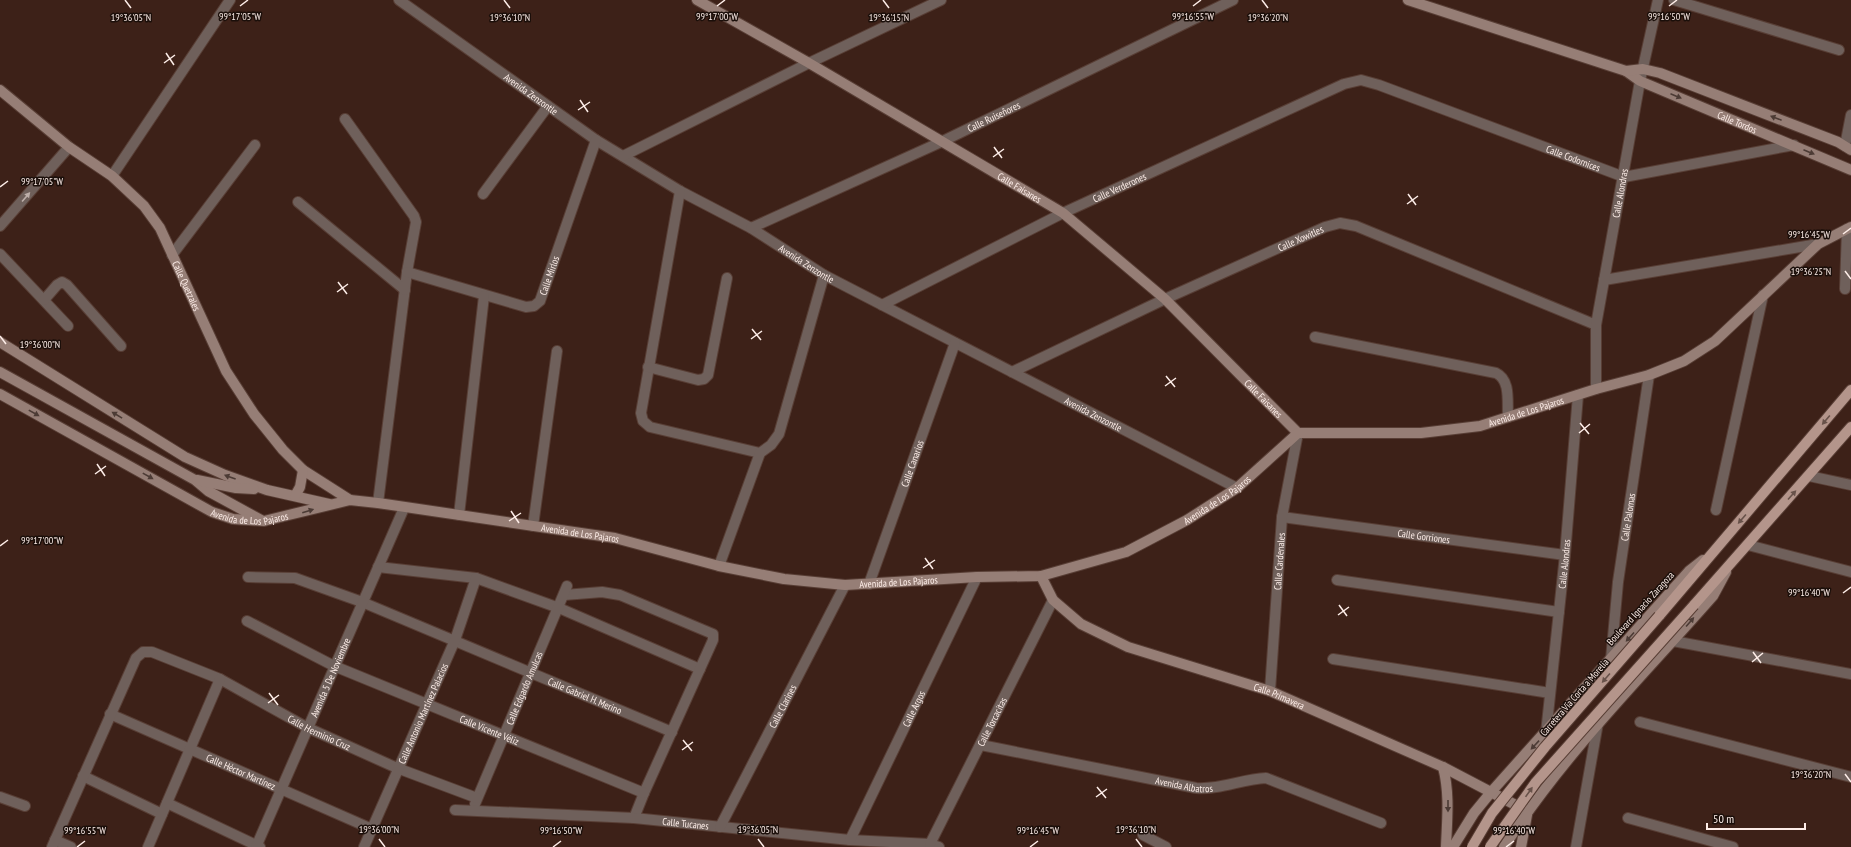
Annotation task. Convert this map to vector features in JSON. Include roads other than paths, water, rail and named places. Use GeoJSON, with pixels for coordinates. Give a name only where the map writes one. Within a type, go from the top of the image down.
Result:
{"type":"FeatureCollection","features":[{"type":"Feature","properties":{"kind":"main road","name":"Boulevard Ignacio Zaragoza"},"geometry":{"type":"LineString","coordinates":[[1716,549],[1851,390]]}},
{"type":"Feature","properties":{"kind":"main road"},"geometry":{"type":"LineString","coordinates":[[1490,847],[1536,782],[1729,567],[1851,427]]}},
{"type":"Feature","properties":{"kind":"main road","name":"Carretera Vía Corta a Morelia"},"geometry":{"type":"LineString","coordinates":[[1472,847],[1492,813],[1526,771],[1716,549]]}},
{"type":"Feature","properties":{"kind":"street"},"geometry":{"type":"LineString","coordinates":[[112,176],[230,0]]}},
{"type":"Feature","properties":{"kind":"street","name":"Avenida Zenzontle"},"geometry":{"type":"LineString","coordinates":[[399,0],[596,140],[680,191],[751,228],[824,275],[1237,488]]}},
{"type":"Feature","properties":{"kind":"street","name":"Calle Faisanes"},"geometry":{"type":"LineString","coordinates":[[697,0],[809,63],[1063,213],[1166,299],[1298,433]]}},
{"type":"Feature","properties":{"kind":"street"},"geometry":{"type":"LineString","coordinates":[[623,156],[809,63],[941,0]]}},
{"type":"Feature","properties":{"kind":"street","name":"Calle Ruiseñores"},"geometry":{"type":"LineString","coordinates":[[751,228],[941,142],[1233,0]]}},
{"type":"Feature","properties":{"kind":"street","name":"Calle Tordos"},"geometry":{"type":"LineString","coordinates":[[1408,0],[1626,71],[1640,82],[1851,170]]}},
{"type":"Feature","properties":{"kind":"street","name":"Calle Alondras"},"geometry":{"type":"LineString","coordinates":[[1596,389],[1596,325],[1640,82],[1658,0]]}},
{"type":"Feature","properties":{"kind":"street"},"geometry":{"type":"LineString","coordinates":[[1674,0],[1839,50]]}},
{"type":"Feature","properties":{"kind":"street","name":"Calle Tordos"},"geometry":{"type":"LineString","coordinates":[[1626,71],[1643,69],[1660,73],[1848,148]]}},
{"type":"Feature","properties":{"kind":"street","name":"Calle Codornices"},"geometry":{"type":"LineString","coordinates":[[1361,80],[1379,85],[1624,177]]}},
{"type":"Feature","properties":{"kind":"street","name":"Calle Verderones"},"geometry":{"type":"LineString","coordinates":[[882,305],[1063,213],[1344,84],[1361,80]]}},
{"type":"Feature","properties":{"kind":"street","name":"Calle Quetzales"},"geometry":{"type":"LineString","coordinates":[[0,90],[69,147],[112,176],[144,206],[160,228],[226,371],[254,414],[283,450],[303,470],[350,500]]}},
{"type":"Feature","properties":{"kind":"street"},"geometry":{"type":"LineString","coordinates":[[482,194],[548,106]]}},
{"type":"Feature","properties":{"kind":"street"},"geometry":{"type":"LineString","coordinates":[[1848,148],[1851,115]]}},
{"type":"Feature","properties":{"kind":"street"},"geometry":{"type":"LineString","coordinates":[[346,119],[414,216],[416,222],[407,272],[378,503]]}},
{"type":"Feature","properties":{"kind":"street","name":"Calle Mirlos"},"geometry":{"type":"LineString","coordinates":[[407,272],[484,296],[526,307],[534,306],[540,301],[596,140]]}},
{"type":"Feature","properties":{"kind":"street"},"geometry":{"type":"LineString","coordinates":[[172,255],[255,145]]}},
{"type":"Feature","properties":{"kind":"street"},"geometry":{"type":"LineString","coordinates":[[1624,177],[1794,145]]}},
{"type":"Feature","properties":{"kind":"street"},"geometry":{"type":"LineString","coordinates":[[0,226],[69,147]]}},
{"type":"Feature","properties":{"kind":"street"},"geometry":{"type":"LineString","coordinates":[[680,191],[648,367],[641,413],[643,421],[650,427],[760,453]]}},
{"type":"Feature","properties":{"kind":"street"},"geometry":{"type":"LineString","coordinates":[[298,202],[405,290]]}},
{"type":"Feature","properties":{"kind":"street","name":"Calle Xowitles"},"geometry":{"type":"LineString","coordinates":[[1012,372],[1166,299],[1340,223],[1356,226],[1596,325]]}},
{"type":"Feature","properties":{"kind":"street"},"geometry":{"type":"LineString","coordinates":[[1716,510],[1762,295],[1818,244],[1849,228]]}},
{"type":"Feature","properties":{"kind":"street"},"geometry":{"type":"LineString","coordinates":[[1845,289],[1849,228]]}},
{"type":"Feature","properties":{"kind":"street"},"geometry":{"type":"LineString","coordinates":[[1604,280],[1818,244]]}},
{"type":"Feature","properties":{"kind":"street"},"geometry":{"type":"LineString","coordinates":[[0,254],[68,326]]}},
{"type":"Feature","properties":{"kind":"street"},"geometry":{"type":"LineString","coordinates":[[719,566],[760,453],[771,445],[779,434],[824,275]]}},
{"type":"Feature","properties":{"kind":"street"},"geometry":{"type":"LineString","coordinates":[[648,367],[698,380],[704,379],[708,375],[727,278]]}},
{"type":"Feature","properties":{"kind":"street"},"geometry":{"type":"LineString","coordinates":[[44,300],[57,285],[62,282],[67,285],[121,346]]}},
{"type":"Feature","properties":{"kind":"street","name":"Avenida de Los Pajaros"},"geometry":{"type":"LineString","coordinates":[[0,394],[212,512],[233,519],[264,521],[350,500],[615,538],[719,566],[784,579],[845,585],[977,577],[1041,576],[1126,552],[1187,520],[1237,488],[1298,433],[1421,433],[1480,426],[1596,389],[1649,375],[1684,361],[1714,341],[1762,295]]}},
{"type":"Feature","properties":{"kind":"street"},"geometry":{"type":"LineString","coordinates":[[460,515],[484,296]]}},
{"type":"Feature","properties":{"kind":"street"},"geometry":{"type":"LineString","coordinates":[[1315,337],[1496,373],[1503,376],[1506,383],[1508,417]]}},
{"type":"Feature","properties":{"kind":"street"},"geometry":{"type":"LineString","coordinates":[[0,342],[185,457],[225,475],[267,490],[329,504]]}},
{"type":"Feature","properties":{"kind":"street","name":"Calle Canarios"},"geometry":{"type":"LineString","coordinates":[[870,584],[955,343]]}},
{"type":"Feature","properties":{"kind":"street"},"geometry":{"type":"LineString","coordinates":[[533,526],[557,351]]}},
{"type":"Feature","properties":{"kind":"street"},"geometry":{"type":"LineString","coordinates":[[0,372],[195,480],[208,491],[264,521]]}},
{"type":"Feature","properties":{"kind":"street","name":"Calle Palomas"},"geometry":{"type":"LineString","coordinates":[[1611,659],[1618,582],[1649,375]]}},
{"type":"Feature","properties":{"kind":"street","name":"Calle Alondras"},"geometry":{"type":"LineString","coordinates":[[1546,733],[1565,555],[1578,395]]}},
{"type":"Feature","properties":{"kind":"street","name":"Calle Cardenales"},"geometry":{"type":"LineString","coordinates":[[1270,691],[1282,517],[1298,433]]}},
{"type":"Feature","properties":{"kind":"street"},"geometry":{"type":"LineString","coordinates":[[295,496],[300,486],[303,470]]}},
{"type":"Feature","properties":{"kind":"street"},"geometry":{"type":"LineString","coordinates":[[1809,476],[1851,485]]}},
{"type":"Feature","properties":{"kind":"street"},"geometry":{"type":"LineString","coordinates":[[195,480],[236,488],[267,490]]}},
{"type":"Feature","properties":{"kind":"street","name":"Avenida 5 De Noviembre"},"geometry":{"type":"LineString","coordinates":[[257,846],[404,508]]}},
{"type":"Feature","properties":{"kind":"street","name":"Calle Gorriones"},"geometry":{"type":"LineString","coordinates":[[1282,517],[1565,555]]}},
{"type":"Feature","properties":{"kind":"street"},"geometry":{"type":"LineString","coordinates":[[1748,545],[1851,572]]}},
{"type":"Feature","properties":{"kind":"street","name":"Boulevard Ignacio Zaragoza"},"geometry":{"type":"LineString","coordinates":[[1453,847],[1474,813],[1492,791],[1546,733],[1689,571],[1716,549]]}},
{"type":"Feature","properties":{"kind":"street"},"geometry":{"type":"LineString","coordinates":[[378,567],[476,578],[559,608],[700,669],[634,818]]}},
{"type":"Feature","properties":{"kind":"street"},"geometry":{"type":"LineString","coordinates":[[1504,847],[1527,811],[1598,723],[1713,596],[1729,567]]}},
{"type":"Feature","properties":{"kind":"street","name":"Calle Primavera"},"geometry":{"type":"LineString","coordinates":[[1041,576],[1053,600],[1081,624],[1128,647],[1270,691],[1443,767],[1492,791],[1527,811]]}},
{"type":"Feature","properties":{"kind":"street","name":"Calle Gabriel H. Merino"},"geometry":{"type":"LineString","coordinates":[[248,577],[295,578],[362,602],[454,640],[530,674],[672,732]]}},
{"type":"Feature","properties":{"kind":"street","name":"Calle Argos"},"geometry":{"type":"LineString","coordinates":[[850,840],[977,577]]}},
{"type":"Feature","properties":{"kind":"street","name":"Calle Antonio Martínez Palacios"},"geometry":{"type":"LineString","coordinates":[[364,847],[454,640],[476,578]]}},
{"type":"Feature","properties":{"kind":"street"},"geometry":{"type":"LineString","coordinates":[[1337,580],[1559,612]]}},
{"type":"Feature","properties":{"kind":"street","name":"Calle Clarines"},"geometry":{"type":"LineString","coordinates":[[720,827],[845,585]]}},
{"type":"Feature","properties":{"kind":"street","name":"Calle Edgardo Amulcas"},"geometry":{"type":"LineString","coordinates":[[473,811],[477,798],[565,591],[602,592],[620,595],[713,634],[713,640],[700,669]]}},
{"type":"Feature","properties":{"kind":"street","name":"Calle Torcacitas"},"geometry":{"type":"LineString","coordinates":[[934,846],[981,745],[1053,600]]}},
{"type":"Feature","properties":{"kind":"street","name":"Calle Vicente Véliz"},"geometry":{"type":"LineString","coordinates":[[247,620],[334,666],[644,793]]}},
{"type":"Feature","properties":{"kind":"street"},"geometry":{"type":"LineString","coordinates":[[1673,641],[1851,674]]}},
{"type":"Feature","properties":{"kind":"street","name":"Calle Herminio Cruz"},"geometry":{"type":"LineString","coordinates":[[110,714],[136,658],[143,652],[152,652],[220,678],[308,728],[398,768],[477,798]]}},
{"type":"Feature","properties":{"kind":"street"},"geometry":{"type":"LineString","coordinates":[[1333,659],[1550,692]]}},
{"type":"Feature","properties":{"kind":"street"},"geometry":{"type":"LineString","coordinates":[[148,847],[220,678]]}},
{"type":"Feature","properties":{"kind":"street"},"geometry":{"type":"LineString","coordinates":[[71,847],[53,843],[110,714]]}},
{"type":"Feature","properties":{"kind":"street","name":"Calle Héctor Martínez"},"geometry":{"type":"LineString","coordinates":[[110,714],[372,829]]}},
{"type":"Feature","properties":{"kind":"street"},"geometry":{"type":"LineString","coordinates":[[1640,722],[1851,777]]}},
{"type":"Feature","properties":{"kind":"street"},"geometry":{"type":"LineString","coordinates":[[1576,847],[1598,723]]}},
{"type":"Feature","properties":{"kind":"street","name":"Avenida Albatros"},"geometry":{"type":"LineString","coordinates":[[981,745],[1196,788],[1207,789],[1254,778],[1266,778],[1380,823]]}},
{"type":"Feature","properties":{"kind":"street"},"geometry":{"type":"LineString","coordinates":[[1443,767],[1447,782],[1448,806],[1446,847]]}},
{"type":"Feature","properties":{"kind":"street"},"geometry":{"type":"LineString","coordinates":[[82,776],[162,814]]}},
{"type":"Feature","properties":{"kind":"street"},"geometry":{"type":"LineString","coordinates":[[0,797],[25,806]]}},
{"type":"Feature","properties":{"kind":"street"},"geometry":{"type":"LineString","coordinates":[[167,803],[257,846]]}},
{"type":"Feature","properties":{"kind":"street","name":"Calle Tucanes"},"geometry":{"type":"LineString","coordinates":[[455,810],[634,818],[850,840],[934,846]]}},
{"type":"Feature","properties":{"kind":"street"},"geometry":{"type":"LineString","coordinates":[[1521,847],[1527,811]]}},
{"type":"Feature","properties":{"kind":"street"},"geometry":{"type":"LineString","coordinates":[[1628,818],[1733,847]]}},
{"type":"Feature","properties":{"kind":"street"},"geometry":{"type":"LineString","coordinates":[[1143,835],[1166,847]]}}]}
